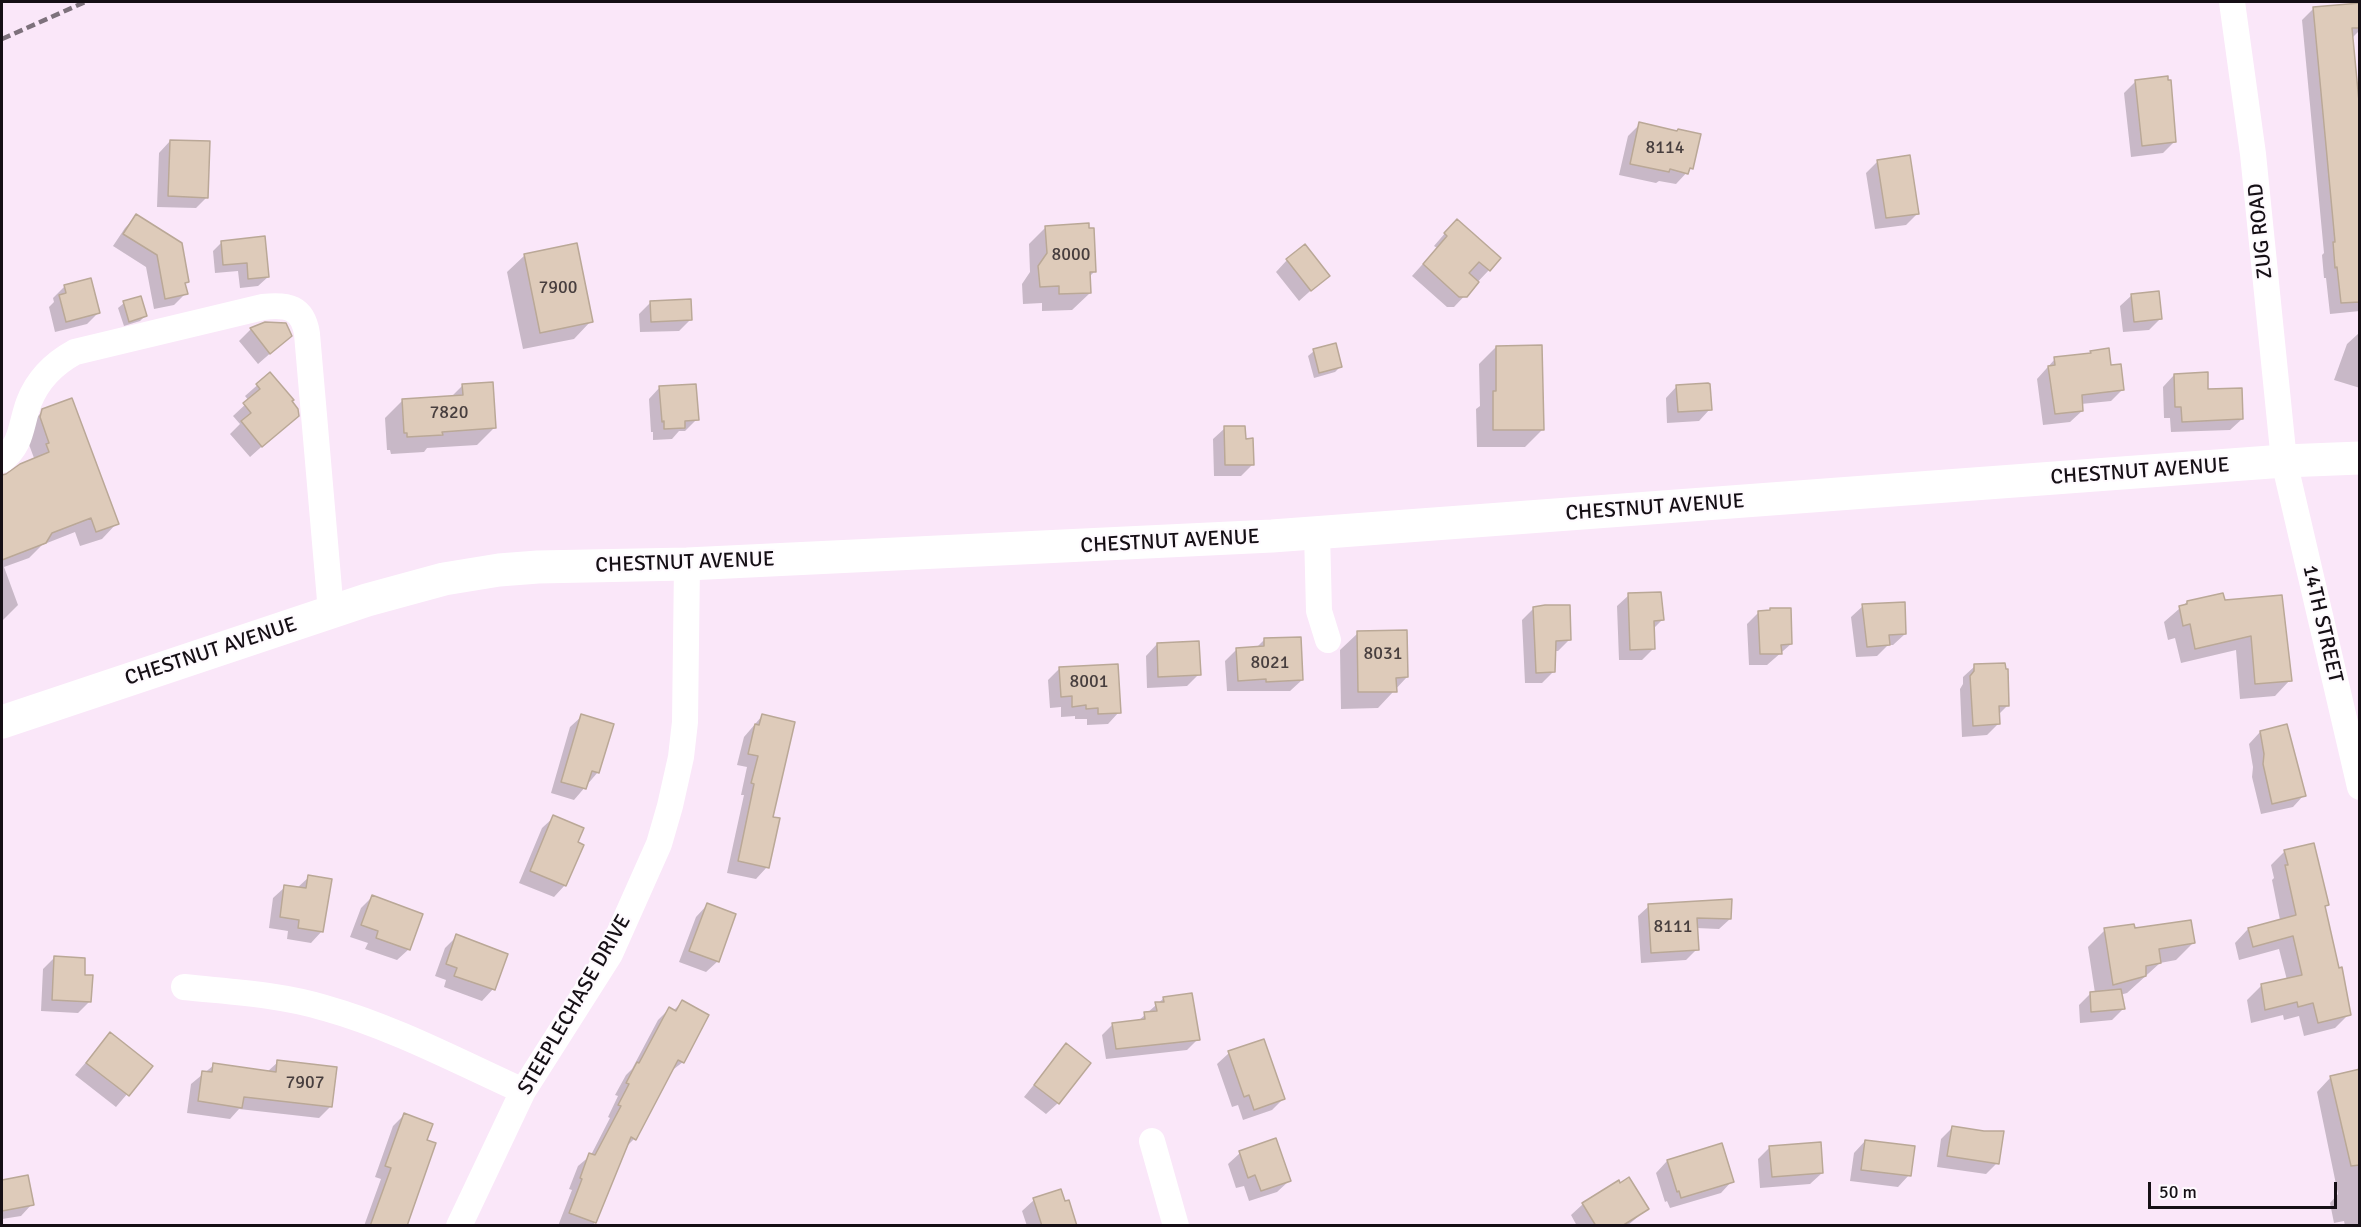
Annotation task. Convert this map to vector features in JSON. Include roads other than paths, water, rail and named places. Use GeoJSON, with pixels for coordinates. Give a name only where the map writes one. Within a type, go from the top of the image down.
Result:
{"type":"FeatureCollection","features":[{"type":"Feature","properties":{"kind":"street","name":"ZUG ROAD"},"geometry":{"type":"LineString","coordinates":[[2232,2],[2253,154],[2284,461]]}},
{"type":"Feature","properties":{"kind":"street"},"geometry":{"type":"LineString","coordinates":[[2,460],[18,442],[28,403],[36,386],[46,372],[75,352],[263,307],[278,305],[296,310],[305,320],[307,334],[331,612]]}},
{"type":"Feature","properties":{"kind":"street","name":"CHESTNUT AVENUE"},"geometry":{"type":"LineString","coordinates":[[2,722],[367,600],[444,579],[499,570],[687,564],[1317,533],[2284,461],[2360,458]]}},
{"type":"Feature","properties":{"kind":"street","name":"14TH STREET"},"geometry":{"type":"LineString","coordinates":[[2284,461],[2360,787]]}},
{"type":"Feature","properties":{"kind":"street"},"geometry":{"type":"LineString","coordinates":[[1317,533],[1319,611],[1328,640]]}},
{"type":"Feature","properties":{"kind":"street","name":"STEEPLECHASE DRIVE"},"geometry":{"type":"LineString","coordinates":[[459,1226],[523,1091],[610,954],[640,890],[662,834],[681,757],[685,722],[687,564]]}},
{"type":"Feature","properties":{"kind":"street"},"geometry":{"type":"LineString","coordinates":[[184,987],[249,993],[324,1007],[404,1038],[523,1091]]}},
{"type":"Feature","properties":{"kind":"street"},"geometry":{"type":"LineString","coordinates":[[1152,1141],[1176,1226]]}},
{"type":"Feature","properties":{"kind":"railway"},"geometry":{"type":"LineString","coordinates":[[2,39],[85,2]]}}]}
